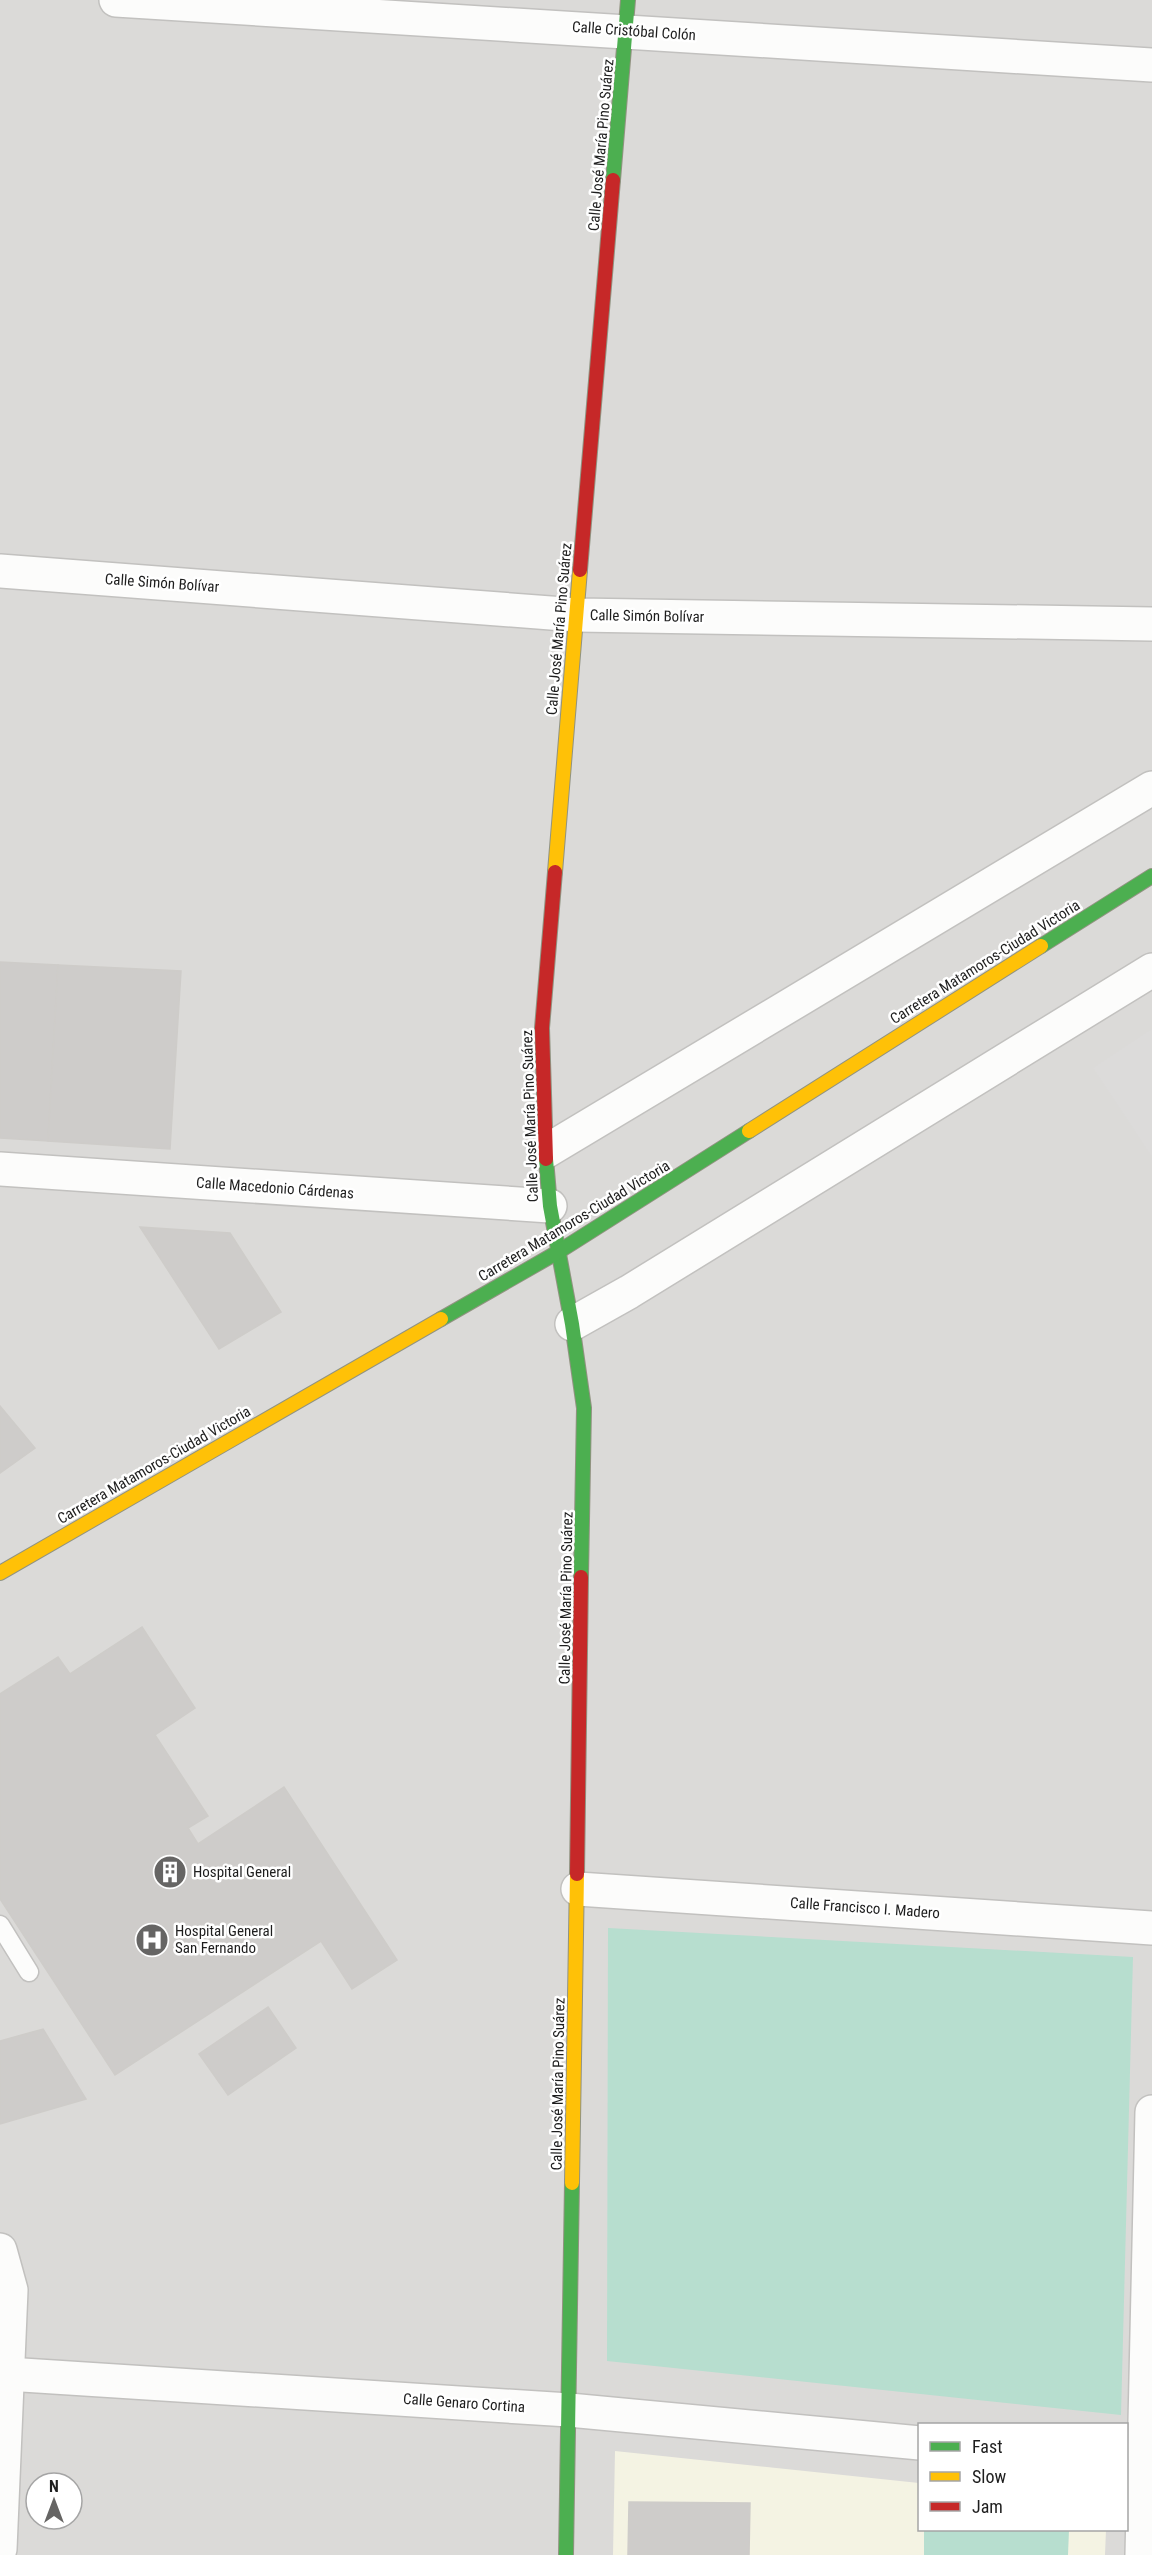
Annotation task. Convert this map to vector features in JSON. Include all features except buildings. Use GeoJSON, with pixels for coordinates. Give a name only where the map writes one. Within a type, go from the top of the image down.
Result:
{"type":"FeatureCollection","features":[{"type":"Feature","properties":{"kind":"street","name":"Calle Cristóbal Colón"},"geometry":{"type":"LineString","coordinates":[[116,0],[628,15],[1152,64]]}},
{"type":"Feature","properties":{"kind":"street","name":"Calle José María Pino Suárez"},"geometry":{"type":"LineString","coordinates":[[566,2555],[584,1408],[572,1324],[550,1206],[545,1152],[542,1028],[628,15]]}},
{"type":"Feature","properties":{"kind":"street","name":"Calle Simón Bolívar"},"geometry":{"type":"LineString","coordinates":[[0,571],[577,615],[1152,624]]}},
{"type":"Feature","properties":{"kind":"street"},"geometry":{"type":"LineString","coordinates":[[545,1152],[1152,788]]}},
{"type":"Feature","properties":{"kind":"street","name":"Carretera Matamoros-Ciudad Victoria"},"geometry":{"type":"LineString","coordinates":[[0,1573],[558,1252],[1152,876]]}},
{"type":"Feature","properties":{"kind":"street"},"geometry":{"type":"LineString","coordinates":[[572,1324],[629,1292],[1152,969]]}},
{"type":"Feature","properties":{"kind":"street","name":"Calle Macedonio Cárdenas"},"geometry":{"type":"LineString","coordinates":[[0,1169],[550,1206]]}},
{"type":"Feature","properties":{"kind":"street","name":"Calle Francisco I. Madero"},"geometry":{"type":"LineString","coordinates":[[578,1888],[1152,1928]]}},
{"type":"Feature","properties":{"kind":"street"},"geometry":{"type":"LineString","coordinates":[[1142,2555],[1141,2464],[1152,2112]]}},
{"type":"Feature","properties":{"kind":"street"},"geometry":{"type":"LineString","coordinates":[[0,2250],[11,2290],[0,2549]]}},
{"type":"Feature","properties":{"kind":"street","name":"Calle Genaro Cortina"},"geometry":{"type":"LineString","coordinates":[[7,2374],[569,2410],[918,2443]]}},
{"type":"Feature","properties":{"kind":"lane"},"geometry":{"type":"LineString","coordinates":[[0,1925],[29,1972]]}},
{"type":"Feature","properties":{"kind":"shaded area"},"geometry":{"type":"Polygon","coordinates":[[[0,0],[1152,0],[1152,2555],[0,2555],[0,0]]]}},
{"type":"Feature","properties":{"kind":"shaded area"},"geometry":{"type":"Polygon","coordinates":[[[1152,1029],[1152,1157],[1093,1068],[1152,1029]]]}},
{"type":"Feature","properties":{"kind":"shaded area"},"geometry":{"type":"Polygon","coordinates":[[[615,2451],[918,2483],[918,2531],[1106,2531],[1105,2555],[613,2555],[615,2451]]]}},
{"type":"Feature","properties":{"kind":"green space"},"geometry":{"type":"Polygon","coordinates":[[[608,1928],[1133,1957],[1121,2415],[607,2361],[608,1928]]]}},
{"type":"Feature","properties":{"kind":"green space"},"geometry":{"type":"Polygon","coordinates":[[[924,2531],[1069,2531],[1068,2555],[924,2555],[924,2531]]]}},
{"type":"Feature","properties":{"kind":"traffic: fast"},"geometry":{"type":"LineString","coordinates":[[613,180],[628,0]]}},
{"type":"Feature","properties":{"kind":"traffic: fast"},"geometry":{"type":"LineString","coordinates":[[1041,946],[1152,876]]}},
{"type":"Feature","properties":{"kind":"traffic: fast"},"geometry":{"type":"LineString","coordinates":[[441,1319],[558,1252],[749,1131]]}},
{"type":"Feature","properties":{"kind":"traffic: fast"},"geometry":{"type":"LineString","coordinates":[[546,1159],[550,1206],[572,1324],[584,1408],[581,1577]]}},
{"type":"Feature","properties":{"kind":"traffic: fast"},"geometry":{"type":"LineString","coordinates":[[566,2555],[572,2183]]}},
{"type":"Feature","properties":{"kind":"traffic: slow"},"geometry":{"type":"LineString","coordinates":[[555,872],[580,570]]}},
{"type":"Feature","properties":{"kind":"traffic: slow"},"geometry":{"type":"LineString","coordinates":[[749,1131],[1041,946]]}},
{"type":"Feature","properties":{"kind":"traffic: slow"},"geometry":{"type":"LineString","coordinates":[[0,1573],[441,1319]]}},
{"type":"Feature","properties":{"kind":"traffic: slow"},"geometry":{"type":"LineString","coordinates":[[572,2183],[577,1874]]}},
{"type":"Feature","properties":{"kind":"traffic: jam"},"geometry":{"type":"LineString","coordinates":[[580,570],[613,180]]}},
{"type":"Feature","properties":{"kind":"traffic: jam"},"geometry":{"type":"LineString","coordinates":[[546,1159],[542,1028],[555,872]]}},
{"type":"Feature","properties":{"kind":"traffic: jam"},"geometry":{"type":"LineString","coordinates":[[577,1874],[581,1577]]}},
{"type":"Feature","properties":{"kind":"place","name":"Hospital General"},"geometry":{"type":"Point","coordinates":[170,1872]}},
{"type":"Feature","properties":{"kind":"place","name":"Hospital General San Fernando"},"geometry":{"type":"Point","coordinates":[152,1940]}}]}
